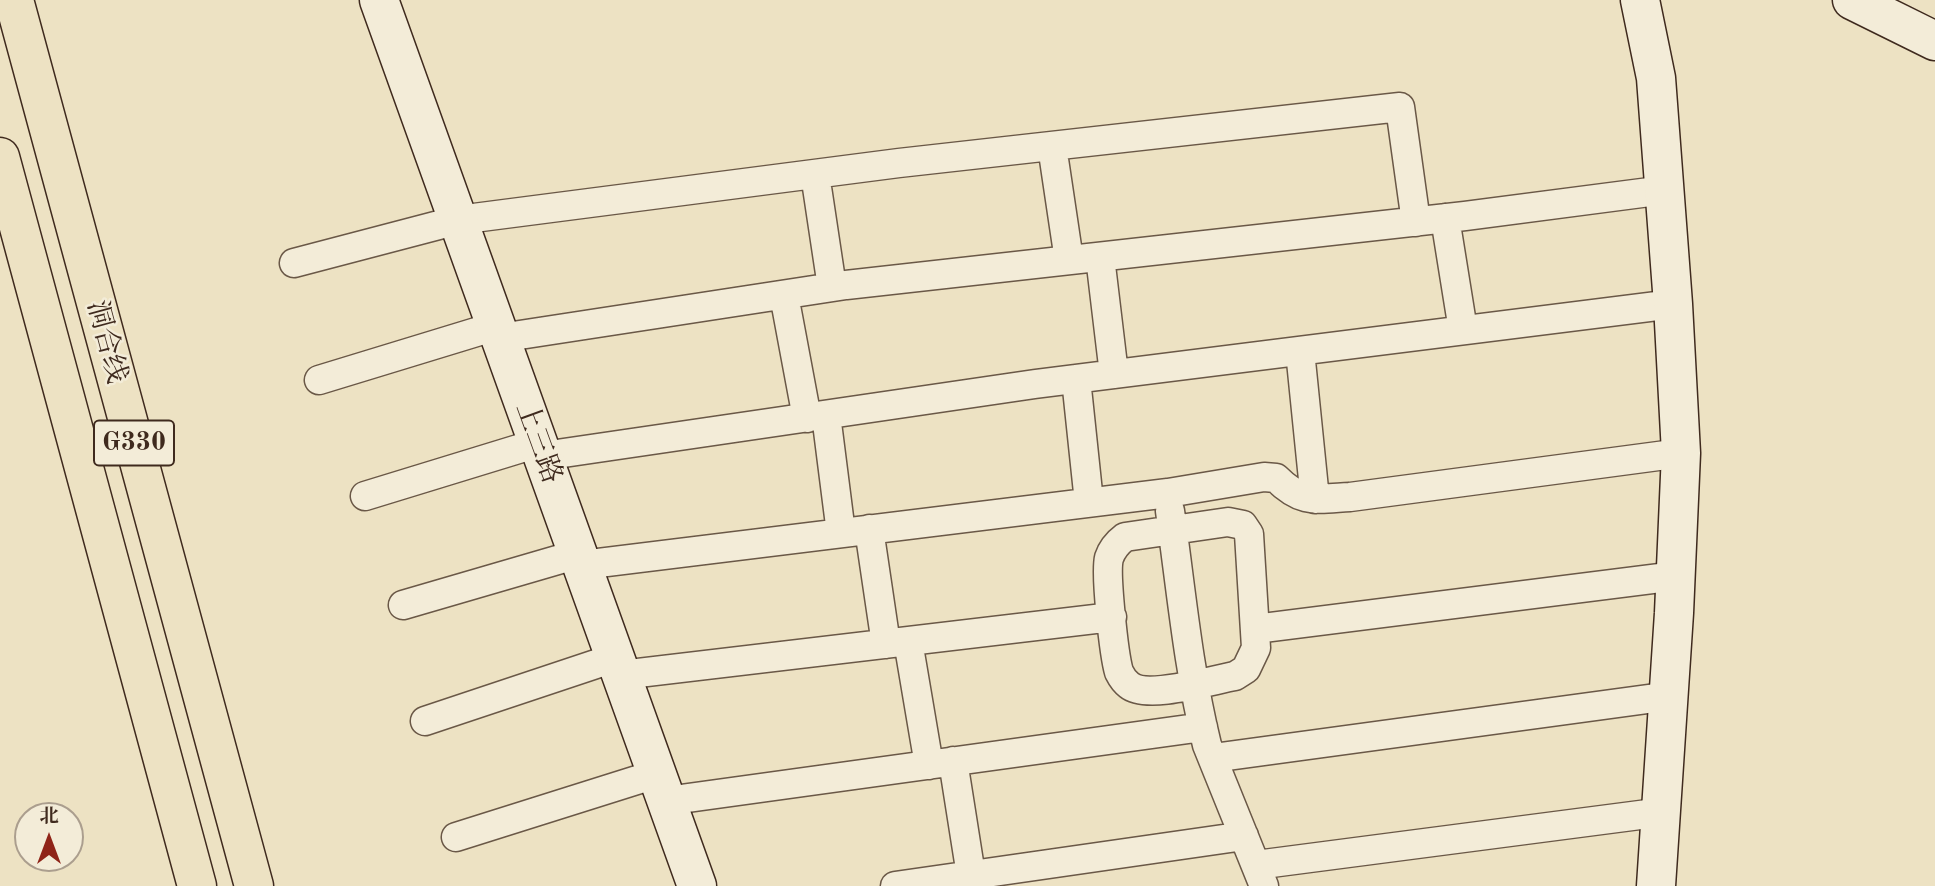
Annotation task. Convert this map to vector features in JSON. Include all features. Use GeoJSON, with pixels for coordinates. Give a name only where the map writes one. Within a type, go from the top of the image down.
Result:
{"type":"FeatureCollection","features":[{"type":"Feature","properties":{"kind":"highway","name":"洞合线"},"geometry":{"type":"LineString","coordinates":[[14,0],[254,886]]}},
{"type":"Feature","properties":{"kind":"highway","name":"洞合线"},"geometry":{"type":"LineString","coordinates":[[0,158],[197,886]]}},
{"type":"Feature","properties":{"kind":"street","name":"上三路"},"geometry":{"type":"LineString","coordinates":[[379,0],[695,886]]}},
{"type":"Feature","properties":{"kind":"street"},"geometry":{"type":"LineString","coordinates":[[1640,0],[1656,78],[1681,453],[1670,696],[1656,886]]}},
{"type":"Feature","properties":{"kind":"street"},"geometry":{"type":"LineString","coordinates":[[1852,0],[1935,41]]}},
{"type":"Feature","properties":{"kind":"street"},"geometry":{"type":"LineString","coordinates":[[293,262],[458,220],[815,174],[1400,107],[1416,222]]}},
{"type":"Feature","properties":{"kind":"street"},"geometry":{"type":"LineString","coordinates":[[1052,146],[1069,260]]}},
{"type":"Feature","properties":{"kind":"street"},"geometry":{"type":"LineString","coordinates":[[815,174],[832,287]]}},
{"type":"Feature","properties":{"kind":"street"},"geometry":{"type":"LineString","coordinates":[[319,380],[498,332],[832,287],[1416,222],[1665,190]]}},
{"type":"Feature","properties":{"kind":"street"},"geometry":{"type":"LineString","coordinates":[[1445,218],[1463,330]]}},
{"type":"Feature","properties":{"kind":"street"},"geometry":{"type":"LineString","coordinates":[[1100,257],[1114,374]]}},
{"type":"Feature","properties":{"kind":"street"},"geometry":{"type":"LineString","coordinates":[[783,295],[817,416],[841,533]]}},
{"type":"Feature","properties":{"kind":"street"},"geometry":{"type":"LineString","coordinates":[[365,496],[540,450],[1673,304]]}},
{"type":"Feature","properties":{"kind":"street"},"geometry":{"type":"LineString","coordinates":[[1300,351],[1315,499]]}},
{"type":"Feature","properties":{"kind":"street"},"geometry":{"type":"LineString","coordinates":[[1076,379],[1089,502]]}},
{"type":"Feature","properties":{"kind":"street"},"geometry":{"type":"LineString","coordinates":[[403,605],[580,560],[841,533],[1168,493],[1264,477],[1276,478],[1289,491],[1299,496],[1315,499],[1350,497],[1681,453]]}},
{"type":"Feature","properties":{"kind":"street"},"geometry":{"type":"LineString","coordinates":[[1168,493],[1194,684],[1203,727],[1260,876],[1663,813]]}},
{"type":"Feature","properties":{"kind":"street"},"geometry":{"type":"LineString","coordinates":[[1228,522],[1243,525],[1249,534],[1256,648],[1246,669],[1235,676],[1157,691],[1139,690],[1129,685],[1120,674],[1108,560],[1115,545],[1125,537],[1173,529],[1228,522]]}},
{"type":"Feature","properties":{"kind":"street"},"geometry":{"type":"LineString","coordinates":[[869,529],[897,643],[987,878]]}},
{"type":"Feature","properties":{"kind":"street"},"geometry":{"type":"LineString","coordinates":[[1255,629],[1676,576]]}},
{"type":"Feature","properties":{"kind":"street"},"geometry":{"type":"LineString","coordinates":[[425,721],[618,666],[897,643],[1112,617]]}},
{"type":"Feature","properties":{"kind":"street"},"geometry":{"type":"LineString","coordinates":[[1213,758],[1670,696]]}},
{"type":"Feature","properties":{"kind":"street"},"geometry":{"type":"LineString","coordinates":[[456,837],[661,787],[941,763],[1203,727]]}},
{"type":"Feature","properties":{"kind":"street"},"geometry":{"type":"LineString","coordinates":[[895,886],[987,878],[1244,836]]}}]}
